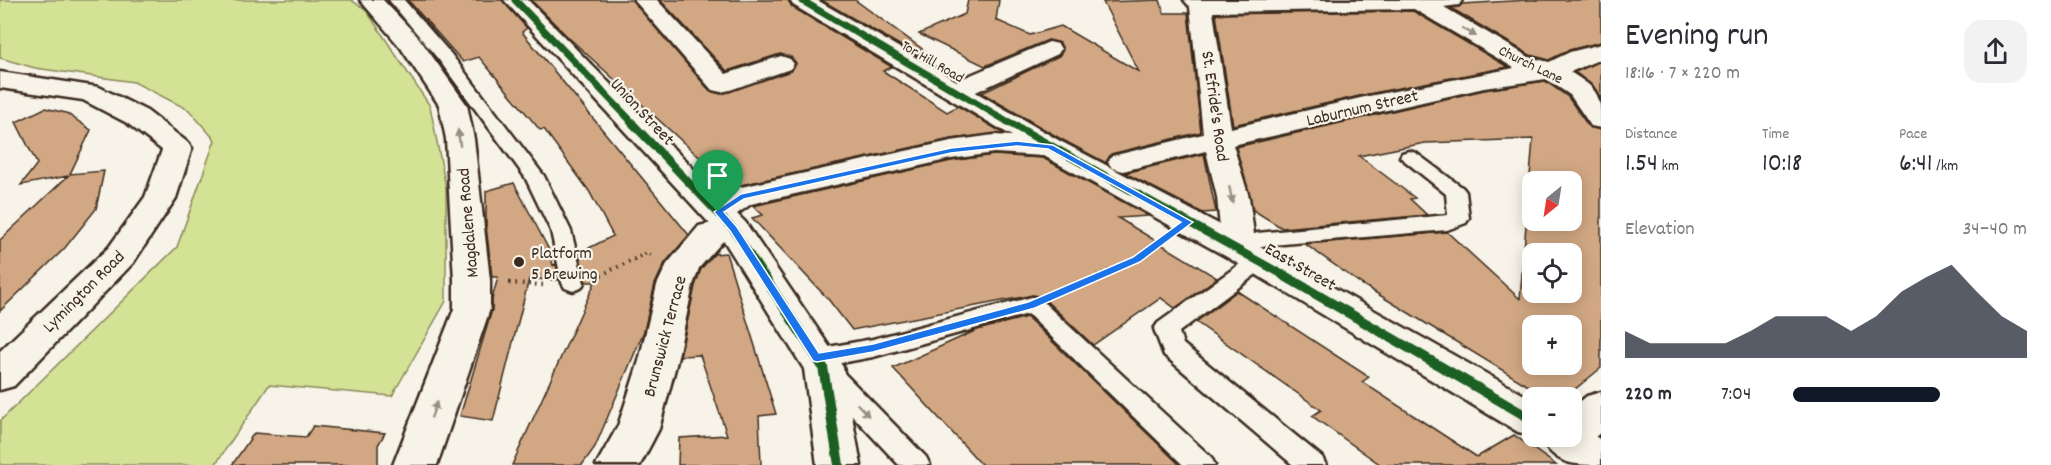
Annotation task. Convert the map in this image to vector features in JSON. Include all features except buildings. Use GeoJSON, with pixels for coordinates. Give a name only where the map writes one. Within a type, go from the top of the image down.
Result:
{"type":"FeatureCollection","features":[{"type":"Feature","properties":{"kind":"street","name":"Magdalene Road"},"geometry":{"type":"LineString","coordinates":[[371,0],[410,43],[453,105],[460,139],[472,280],[471,309],[415,465]]}},
{"type":"Feature","properties":{"kind":"street"},"geometry":{"type":"LineString","coordinates":[[645,0],[721,84],[781,64]]}},
{"type":"Feature","properties":{"kind":"street","name":"Tor Hill Road"},"geometry":{"type":"LineString","coordinates":[[801,0],[1050,147]]}},
{"type":"Feature","properties":{"kind":"street"},"geometry":{"type":"LineString","coordinates":[[1198,2],[1451,0]]}},
{"type":"Feature","properties":{"kind":"street","name":"Union Street"},"geometry":{"type":"LineString","coordinates":[[520,1],[676,171],[726,221],[820,363]]}},
{"type":"Feature","properties":{"kind":"street","name":"St. Efride's Road"},"geometry":{"type":"LineString","coordinates":[[1198,2],[1218,141],[1249,255]]}},
{"type":"Feature","properties":{"kind":"street","name":"Church Lane"},"geometry":{"type":"LineString","coordinates":[[1419,2],[1520,62],[1551,71],[1579,89],[1601,120]]}},
{"type":"Feature","properties":{"kind":"street"},"geometry":{"type":"LineString","coordinates":[[956,91],[1049,49]]}},
{"type":"Feature","properties":{"kind":"street","name":"Laburnum Street"},"geometry":{"type":"LineString","coordinates":[[1123,162],[1369,104],[1484,80],[1551,71],[1579,57],[1601,51]]}},
{"type":"Feature","properties":{"kind":"street","name":"Lymington Road"},"geometry":{"type":"LineString","coordinates":[[0,80],[90,93],[137,117],[177,148],[160,198],[121,255],[0,375]]}},
{"type":"Feature","properties":{"kind":"street","name":"Brunswick Terrace"},"geometry":{"type":"LineString","coordinates":[[618,465],[638,429],[658,361],[675,285],[684,264],[726,221],[741,197],[951,150],[994,144],[1050,147]]}},
{"type":"Feature","properties":{"kind":"street","name":"East Street"},"geometry":{"type":"LineString","coordinates":[[1050,147],[1249,255],[1522,411]]}},
{"type":"Feature","properties":{"kind":"street"},"geometry":{"type":"LineString","coordinates":[[820,363],[839,465]]}},
{"type":"Feature","properties":{"kind":"street"},"geometry":{"type":"LineString","coordinates":[[1582,420],[1601,408]]}},
{"type":"Feature","properties":{"kind":"street","name":"East Street"},"geometry":{"type":"LineString","coordinates":[[1579,447],[1601,463]]}},
{"type":"Feature","properties":{"kind":"lane"},"geometry":{"type":"LineString","coordinates":[[396,0],[445,57],[534,176],[561,231],[573,283]]}},
{"type":"Feature","properties":{"kind":"lane"},"geometry":{"type":"LineString","coordinates":[[1312,465],[1173,349],[1166,329],[1249,255],[1257,240],[1447,223],[1459,218],[1456,192],[1409,157]]}},
{"type":"Feature","properties":{"kind":"lane"},"geometry":{"type":"LineString","coordinates":[[820,363],[1032,305],[1201,465]]}},
{"type":"Feature","properties":{"kind":"lane","name":"Union Street"},"geometry":{"type":"LineString","coordinates":[[820,363],[916,465]]}},
{"type":"Feature","properties":{"kind":"path"},"geometry":{"type":"LineString","coordinates":[[1032,305],[1136,260],[1188,222]]}},
{"type":"Feature","properties":{"kind":"green space"},"geometry":{"type":"Polygon","coordinates":[[[0,0],[351,0],[366,10],[430,106],[446,188],[446,301],[392,396],[269,385],[215,465],[0,465],[0,421],[177,247],[215,140],[189,110],[134,82],[35,68],[0,58],[0,0]]]}},
{"type":"Feature","properties":{"kind":"cycle path"},"geometry":{"type":"LineString","coordinates":[[515,0],[733,229],[823,367],[839,465]]}},
{"type":"Feature","properties":{"kind":"cycle path"},"geometry":{"type":"LineString","coordinates":[[801,0],[1050,147],[1239,249],[1522,414]]}},
{"type":"Feature","properties":{"kind":"place","name":"Platform 5 Brewing"},"geometry":{"type":"Point","coordinates":[519,262]}},
{"type":"Feature","properties":{"kind":"route"},"geometry":{"type":"LineString","coordinates":[[994,144],[1017,144],[1050,147],[1188,222],[1136,260],[1032,305],[873,348],[817,358],[733,229],[718,212],[741,197],[951,150],[994,144]]}}]}
